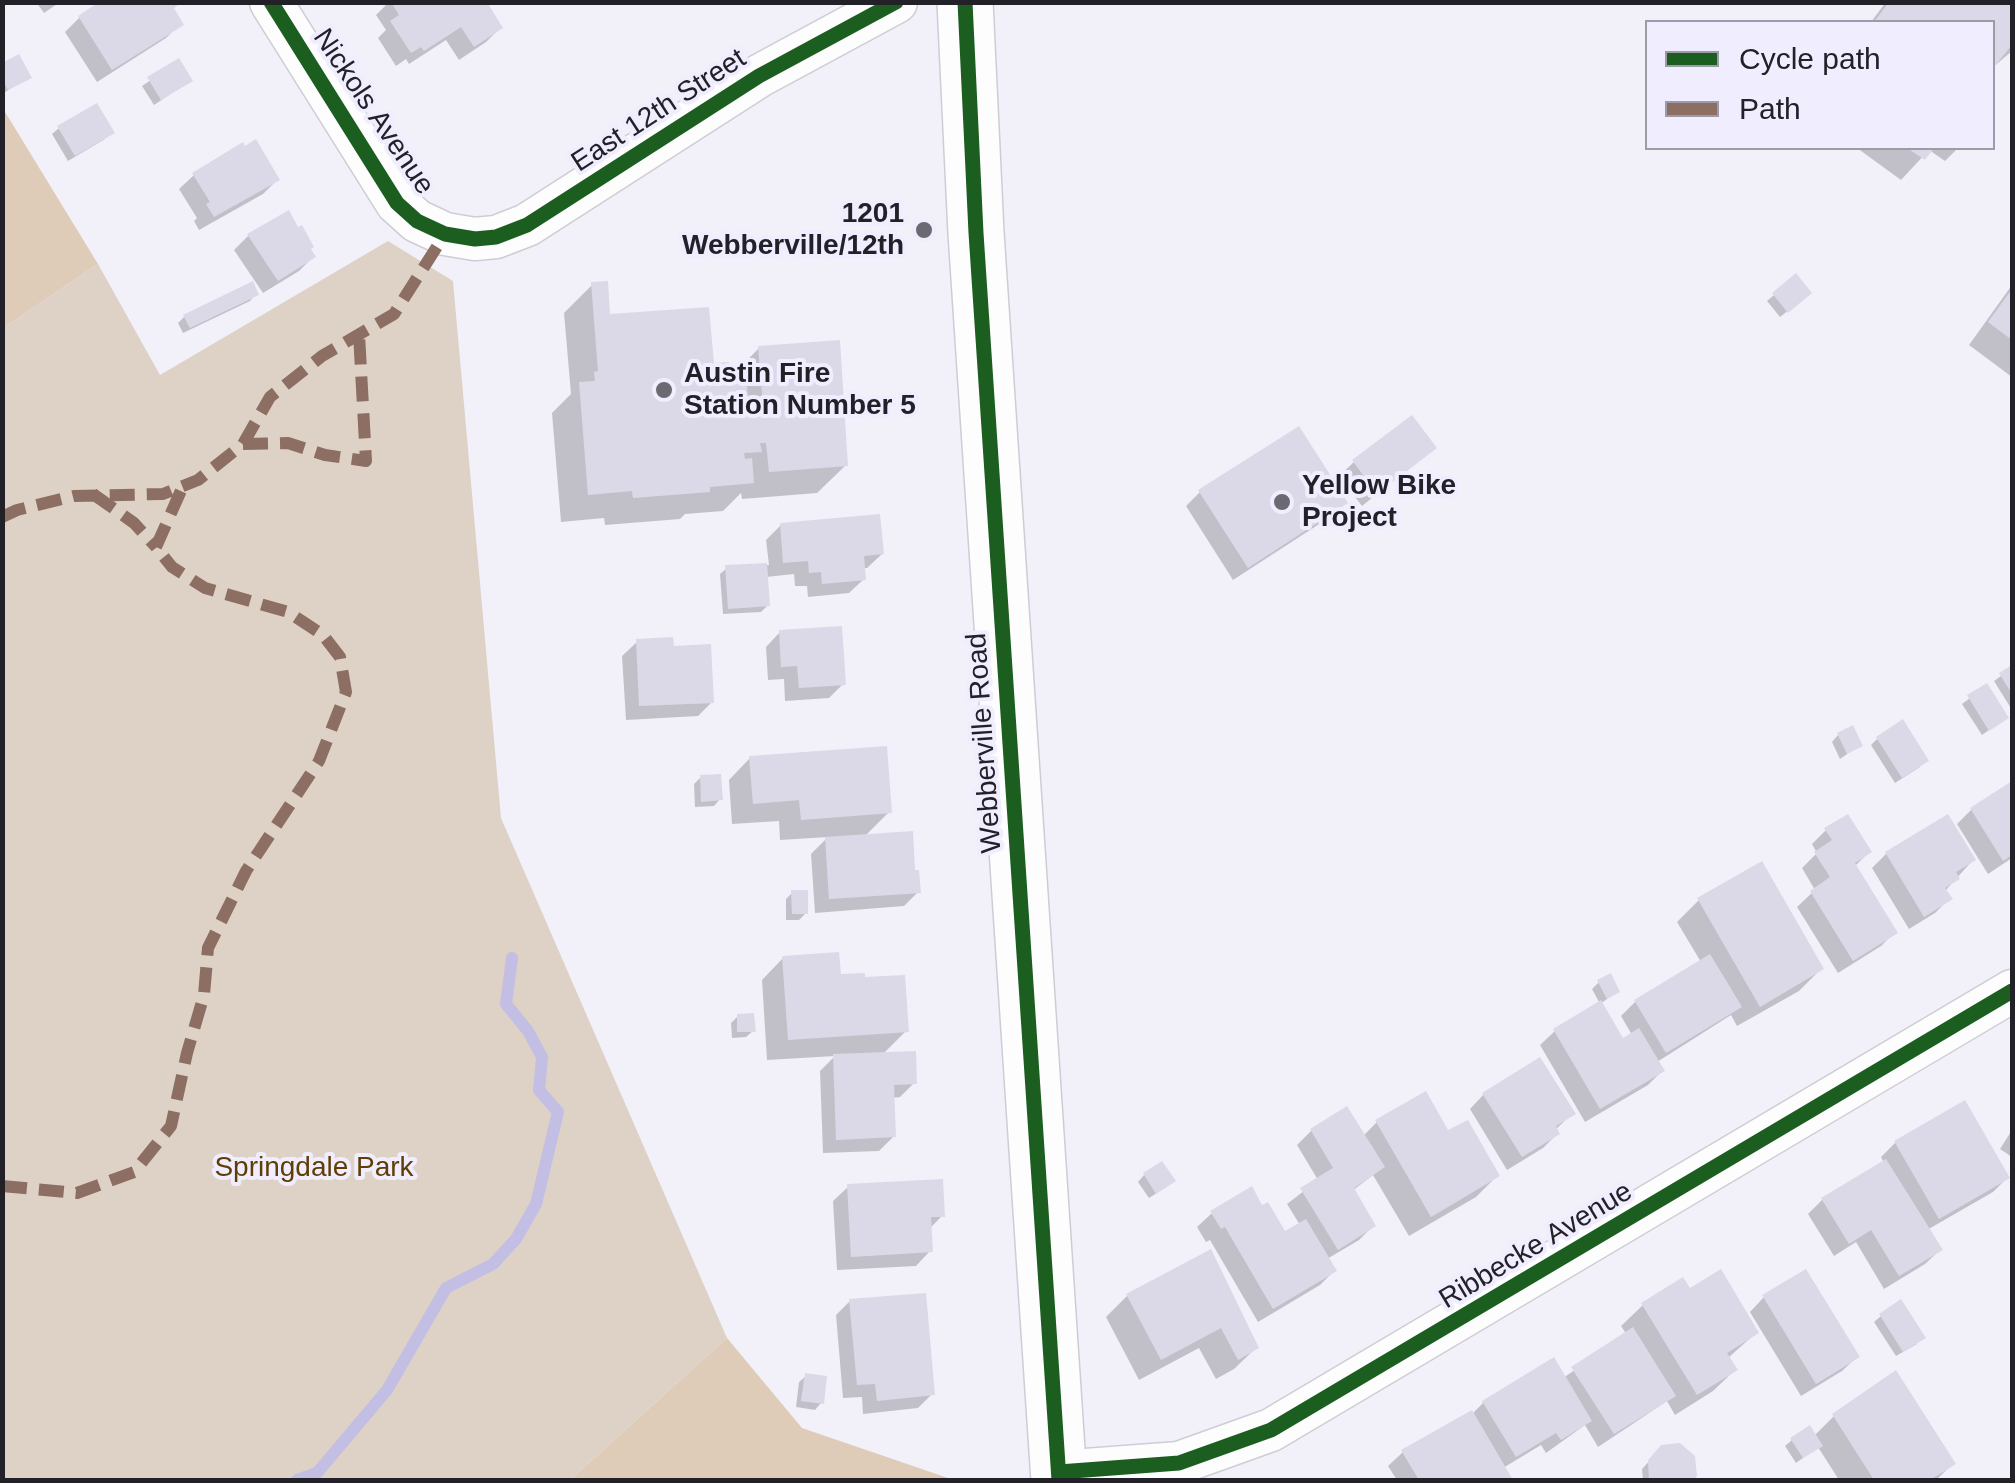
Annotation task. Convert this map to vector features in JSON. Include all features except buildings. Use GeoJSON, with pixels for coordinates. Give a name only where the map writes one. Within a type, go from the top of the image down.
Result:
{"type":"FeatureCollection","features":[{"type":"Feature","properties":{"kind":"street","name":"Nickols Avenue"},"geometry":{"type":"LineString","coordinates":[[272,2],[397,202],[416,221],[445,234]]}},
{"type":"Feature","properties":{"kind":"street","name":"East 12th Street"},"geometry":{"type":"LineString","coordinates":[[445,234],[486,238],[527,225],[759,76],[896,2]]}},
{"type":"Feature","properties":{"kind":"street","name":"Webberville Road"},"geometry":{"type":"LineString","coordinates":[[965,2],[980,288],[1059,1476]]}},
{"type":"Feature","properties":{"kind":"street","name":"Ribbecke Avenue"},"geometry":{"type":"LineString","coordinates":[[1059,1476],[1179,1463],[1271,1430],[2012,991]]}},
{"type":"Feature","properties":{"kind":"green space","name":"Springdale Park"},"geometry":{"type":"Polygon","coordinates":[[[388,241],[453,281],[501,818],[727,1338],[570,1480],[3,1480],[3,328],[98,264],[160,375],[388,241]]]}},
{"type":"Feature","properties":{"kind":"shaded area"},"geometry":{"type":"Polygon","coordinates":[[[2,107],[98,264],[3,328],[2,328],[2,107]]]}},
{"type":"Feature","properties":{"kind":"shaded area"},"geometry":{"type":"Polygon","coordinates":[[[727,1338],[802,1428],[954,1480],[570,1480],[727,1338]]]}},
{"type":"Feature","properties":{"kind":"waterway"},"geometry":{"type":"LineString","coordinates":[[297,1480],[317,1473],[387,1390],[446,1288],[493,1264],[516,1239],[536,1204],[558,1112],[539,1090],[542,1057],[528,1031],[506,1004],[512,958]]}},
{"type":"Feature","properties":{"kind":"marked path"},"geometry":{"type":"LineString","coordinates":[[2,517],[74,496],[163,494],[198,480],[243,444],[270,397],[322,356],[394,314],[445,234]]}},
{"type":"Feature","properties":{"kind":"marked path"},"geometry":{"type":"LineString","coordinates":[[243,444],[288,443],[325,455],[366,461],[359,334]]}},
{"type":"Feature","properties":{"kind":"marked path"},"geometry":{"type":"LineString","coordinates":[[2,1186],[77,1193],[134,1172],[171,1126],[204,995],[208,948],[246,871],[319,761],[346,692],[340,657],[323,635],[288,612],[205,588],[172,567],[156,547],[183,486]]}},
{"type":"Feature","properties":{"kind":"marked path"},"geometry":{"type":"LineString","coordinates":[[93,494],[134,523],[156,547]]}},
{"type":"Feature","properties":{"kind":"cycle path"},"geometry":{"type":"LineString","coordinates":[[271,2],[397,203],[417,221],[445,234],[475,239],[496,237],[527,225],[759,76],[896,2]]}},
{"type":"Feature","properties":{"kind":"cycle path"},"geometry":{"type":"LineString","coordinates":[[965,2],[976,233],[1059,1480]]}},
{"type":"Feature","properties":{"kind":"cycle path"},"geometry":{"type":"LineString","coordinates":[[1059,1472],[1179,1463],[1271,1430],[2012,991]]}},
{"type":"Feature","properties":{"kind":"place","name":"1201 Webberville/12th"},"geometry":{"type":"Point","coordinates":[924,230]}},
{"type":"Feature","properties":{"kind":"place","name":"Austin Fire Station Number 5"},"geometry":{"type":"Point","coordinates":[664,390]}},
{"type":"Feature","properties":{"kind":"place","name":"Yellow Bike Project"},"geometry":{"type":"Point","coordinates":[1282,502]}}]}
